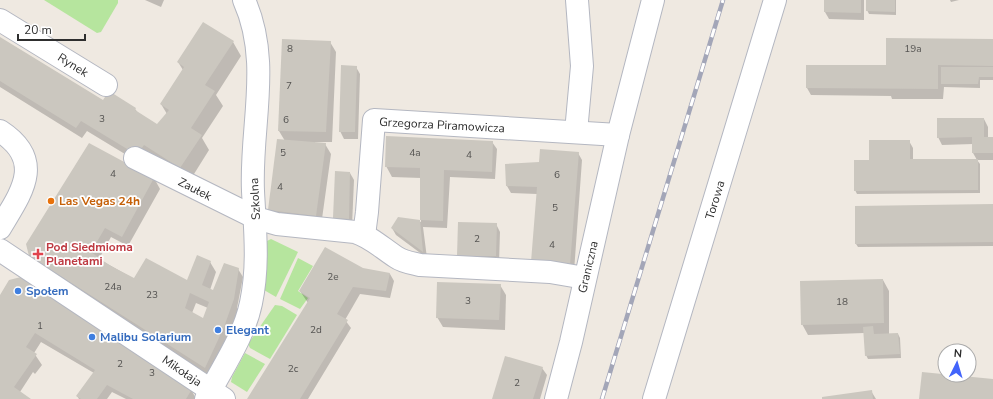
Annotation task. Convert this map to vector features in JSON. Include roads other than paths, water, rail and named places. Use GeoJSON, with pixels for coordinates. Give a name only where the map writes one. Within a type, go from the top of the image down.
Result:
{"type":"FeatureCollection","features":[{"type":"Feature","properties":{"kind":"street","name":"Szkolna"},"geometry":{"type":"LineString","coordinates":[[214,396],[245,325],[255,281],[256,218],[253,191],[259,61],[253,25],[244,0]]}},
{"type":"Feature","properties":{"kind":"street"},"geometry":{"type":"LineString","coordinates":[[576,132],[582,66],[577,0]]}},
{"type":"Feature","properties":{"kind":"street","name":"Graniczna"},"geometry":{"type":"LineString","coordinates":[[556,399],[571,342],[612,167],[618,135],[653,0]]}},
{"type":"Feature","properties":{"kind":"street","name":"Torowa"},"geometry":{"type":"LineString","coordinates":[[654,399],[775,0]]}},
{"type":"Feature","properties":{"kind":"street","name":"Rynek"},"geometry":{"type":"LineString","coordinates":[[0,20],[106,85]]}},
{"type":"Feature","properties":{"kind":"street","name":"Grzegorza Piramowicza"},"geometry":{"type":"LineString","coordinates":[[364,235],[374,120],[618,135]]}},
{"type":"Feature","properties":{"kind":"street"},"geometry":{"type":"LineString","coordinates":[[0,131],[14,142],[20,151],[25,161],[26,171],[22,192],[0,228]]}},
{"type":"Feature","properties":{"kind":"street","name":"Zaułek"},"geometry":{"type":"LineString","coordinates":[[135,158],[256,218]]}},
{"type":"Feature","properties":{"kind":"street"},"geometry":{"type":"LineString","coordinates":[[256,218],[277,224],[345,230],[364,235],[397,258],[420,265],[550,272],[585,278]]}},
{"type":"Feature","properties":{"kind":"street","name":"Mikołaja"},"geometry":{"type":"LineString","coordinates":[[0,250],[214,396]]}},
{"type":"Feature","properties":{"kind":"railway"},"geometry":{"type":"LineString","coordinates":[[602,399],[723,0]]}},
{"type":"Feature","properties":{"kind":"place","name":"Las Vegas 24h"},"geometry":{"type":"Point","coordinates":[51,201]}},
{"type":"Feature","properties":{"kind":"place","name":"Pod Siedmioma Planetami"},"geometry":{"type":"Point","coordinates":[38,254]}},
{"type":"Feature","properties":{"kind":"place","name":"Społem"},"geometry":{"type":"Point","coordinates":[18,291]}},
{"type":"Feature","properties":{"kind":"place","name":"Elegant"},"geometry":{"type":"Point","coordinates":[218,330]}},
{"type":"Feature","properties":{"kind":"place","name":"Malibu Solarium"},"geometry":{"type":"Point","coordinates":[92,337]}}]}
